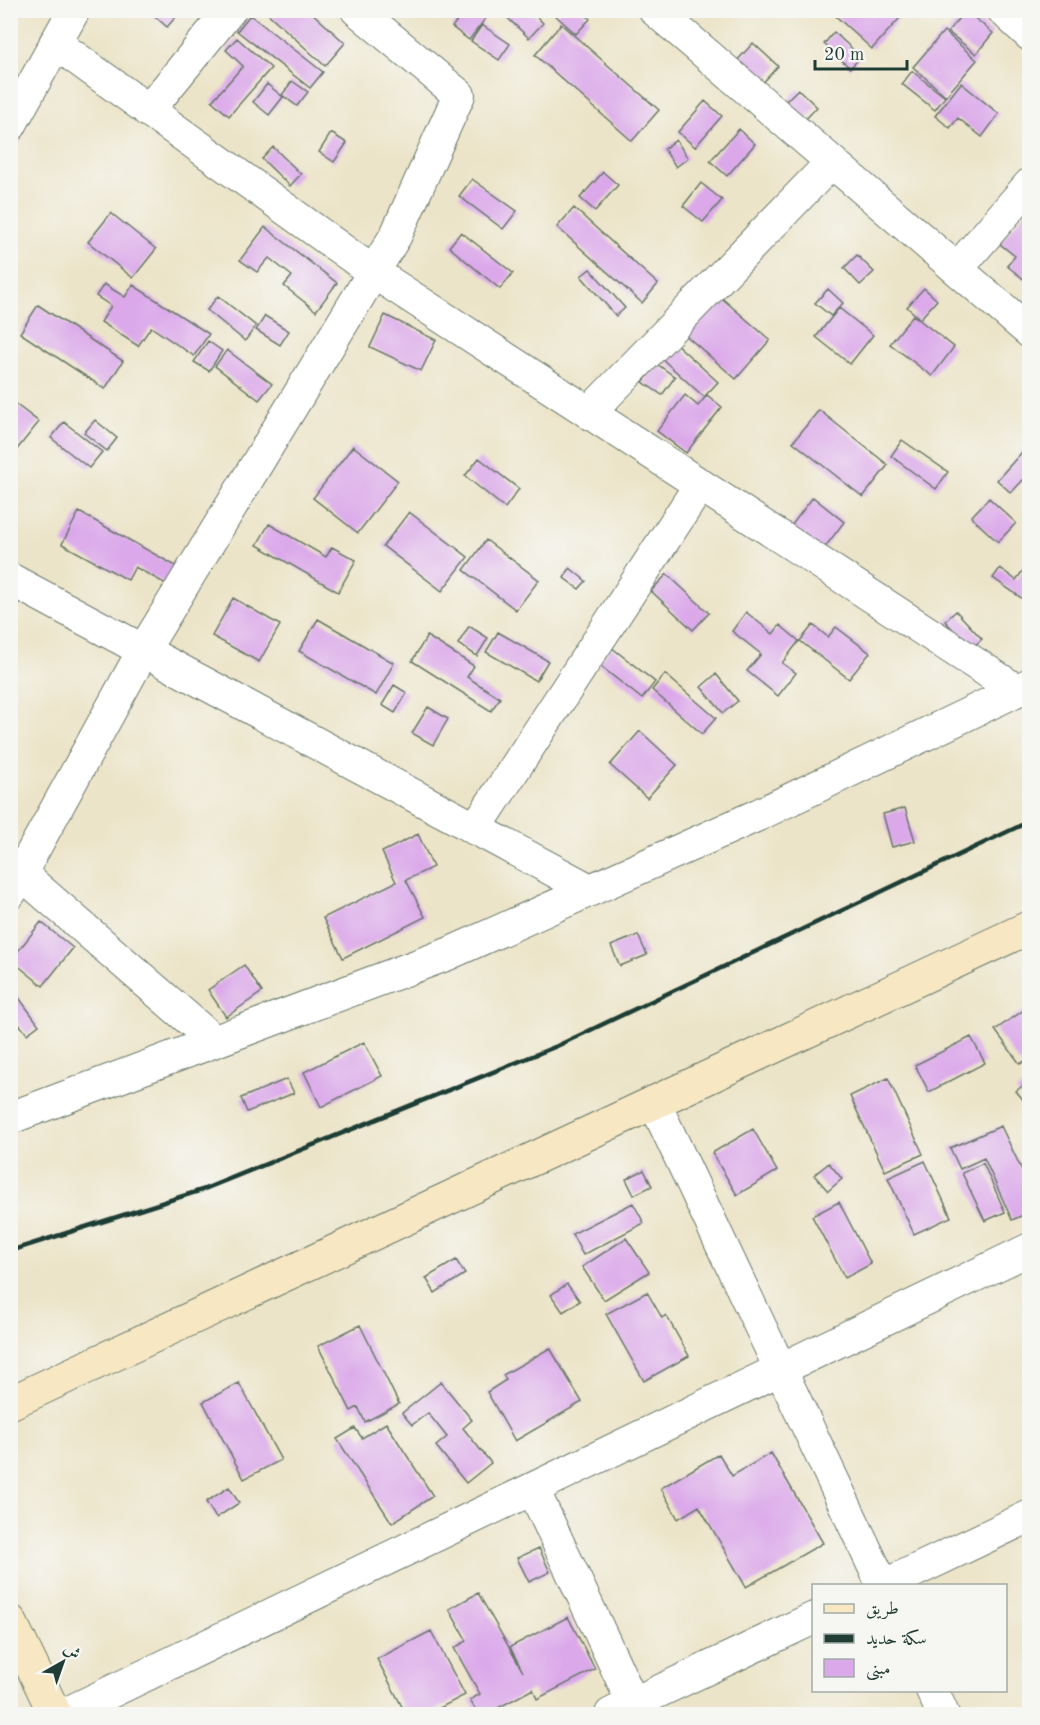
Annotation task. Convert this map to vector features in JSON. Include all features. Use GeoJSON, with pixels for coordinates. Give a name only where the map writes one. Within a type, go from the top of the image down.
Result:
{"type":"FeatureCollection","features":[{"type":"Feature","properties":{"kind":"street"},"geometry":{"type":"LineString","coordinates":[[10,126],[74,10]]}},
{"type":"Feature","properties":{"kind":"street"},"geometry":{"type":"LineString","coordinates":[[148,111],[230,10]]}},
{"type":"Feature","properties":{"kind":"street"},"geometry":{"type":"LineString","coordinates":[[214,1041],[14,877],[143,651],[396,235],[459,95],[357,10]]}},
{"type":"Feature","properties":{"kind":"street"},"geometry":{"type":"LineString","coordinates":[[655,10],[1029,332]]}},
{"type":"Feature","properties":{"kind":"street"},"geometry":{"type":"LineString","coordinates":[[1003,10],[1029,35]]}},
{"type":"Feature","properties":{"kind":"street"},"geometry":{"type":"LineString","coordinates":[[55,43],[373,272],[700,485],[1023,687]]}},
{"type":"Feature","properties":{"kind":"street"},"geometry":{"type":"LineString","coordinates":[[589,413],[832,162]]}},
{"type":"Feature","properties":{"kind":"street"},"geometry":{"type":"LineString","coordinates":[[957,269],[1029,184]]}},
{"type":"Feature","properties":{"kind":"street"},"geometry":{"type":"LineString","coordinates":[[475,829],[700,485]]}},
{"type":"Feature","properties":{"kind":"street"},"geometry":{"type":"LineString","coordinates":[[10,579],[590,890]]}},
{"type":"Feature","properties":{"kind":"street"},"geometry":{"type":"LineString","coordinates":[[10,1118],[448,954],[758,815],[1023,687]]}},
{"type":"Feature","properties":{"kind":"street"},"geometry":{"type":"LineString","coordinates":[[10,1403],[1029,927]]}},
{"type":"Feature","properties":{"kind":"street"},"geometry":{"type":"LineString","coordinates":[[654,1102],[882,1584]]}},
{"type":"Feature","properties":{"kind":"street"},"geometry":{"type":"LineString","coordinates":[[65,1714],[1029,1249]]}},
{"type":"Feature","properties":{"kind":"street"},"geometry":{"type":"LineString","coordinates":[[533,1489],[627,1711],[812,1618]]}},
{"type":"Feature","properties":{"kind":"street"},"geometry":{"type":"LineString","coordinates":[[887,1584],[1029,1516]]}},
{"type":"Feature","properties":{"kind":"street"},"geometry":{"type":"LineString","coordinates":[[10,1620],[55,1714]]}},
{"type":"Feature","properties":{"kind":"street"},"geometry":{"type":"LineString","coordinates":[[933,1692],[944,1714]]}},
{"type":"Feature","properties":{"kind":"building"},"geometry":{"type":"Polygon","coordinates":[[[148,10],[182,10],[167,27],[148,10]]]}},
{"type":"Feature","properties":{"kind":"building"},"geometry":{"type":"Polygon","coordinates":[[[264,10],[309,10],[345,43],[325,66],[264,10]]]}},
{"type":"Feature","properties":{"kind":"building"},"geometry":{"type":"Polygon","coordinates":[[[449,10],[492,10],[469,40],[452,27],[459,18],[449,10]]]}},
{"type":"Feature","properties":{"kind":"building"},"geometry":{"type":"Polygon","coordinates":[[[499,10],[530,10],[543,23],[529,38],[499,10]]]}},
{"type":"Feature","properties":{"kind":"building"},"geometry":{"type":"Polygon","coordinates":[[[560,10],[581,10],[590,19],[576,34],[556,16],[560,10]]]}},
{"type":"Feature","properties":{"kind":"building"},"geometry":{"type":"Polygon","coordinates":[[[829,10],[907,10],[872,49],[829,10]]]}},
{"type":"Feature","properties":{"kind":"building"},"geometry":{"type":"Polygon","coordinates":[[[965,10],[993,33],[976,54],[948,32],[965,10]]]}},
{"type":"Feature","properties":{"kind":"building"},"geometry":{"type":"Polygon","coordinates":[[[250,15],[323,72],[310,88],[237,31],[250,15]]]}},
{"type":"Feature","properties":{"kind":"building"},"geometry":{"type":"Polygon","coordinates":[[[561,24],[659,110],[632,141],[535,55],[561,24]]]}},
{"type":"Feature","properties":{"kind":"building"},"geometry":{"type":"Polygon","coordinates":[[[482,25],[510,44],[499,60],[471,41],[482,25]]]}},
{"type":"Feature","properties":{"kind":"building"},"geometry":{"type":"Polygon","coordinates":[[[944,31],[977,60],[946,96],[913,67],[944,31]]]}},
{"type":"Feature","properties":{"kind":"building"},"geometry":{"type":"Polygon","coordinates":[[[834,32],[861,57],[850,68],[824,44],[834,32]]]}},
{"type":"Feature","properties":{"kind":"building"},"geometry":{"type":"Polygon","coordinates":[[[237,38],[271,68],[229,116],[212,101],[243,66],[226,50],[237,38]]]}},
{"type":"Feature","properties":{"kind":"building"},"geometry":{"type":"Polygon","coordinates":[[[753,43],[778,66],[760,86],[735,63],[753,43]]]}},
{"type":"Feature","properties":{"kind":"building"},"geometry":{"type":"Polygon","coordinates":[[[912,71],[945,97],[935,110],[902,84],[912,71]]]}},
{"type":"Feature","properties":{"kind":"building"},"geometry":{"type":"Polygon","coordinates":[[[292,81],[308,92],[297,106],[282,95],[292,81]]]}},
{"type":"Feature","properties":{"kind":"building"},"geometry":{"type":"Polygon","coordinates":[[[961,83],[999,114],[982,137],[958,118],[950,128],[935,116],[961,83]]]}},
{"type":"Feature","properties":{"kind":"building"},"geometry":{"type":"Polygon","coordinates":[[[267,84],[283,97],[269,115],[253,102],[267,84]]]}},
{"type":"Feature","properties":{"kind":"building"},"geometry":{"type":"Polygon","coordinates":[[[798,89],[817,107],[803,122],[783,104],[798,89]]]}},
{"type":"Feature","properties":{"kind":"building"},"geometry":{"type":"Polygon","coordinates":[[[705,101],[722,116],[695,147],[678,132],[705,101]]]}},
{"type":"Feature","properties":{"kind":"building"},"geometry":{"type":"Polygon","coordinates":[[[739,129],[755,144],[727,176],[710,161],[739,129]]]}},
{"type":"Feature","properties":{"kind":"building"},"geometry":{"type":"Polygon","coordinates":[[[331,133],[347,143],[334,162],[319,152],[331,133]]]}},
{"type":"Feature","properties":{"kind":"building"},"geometry":{"type":"Polygon","coordinates":[[[676,140],[688,158],[676,167],[664,149],[676,140]]]}},
{"type":"Feature","properties":{"kind":"building"},"geometry":{"type":"Polygon","coordinates":[[[273,147],[301,174],[290,186],[262,159],[273,147]]]}},
{"type":"Feature","properties":{"kind":"building"},"geometry":{"type":"Polygon","coordinates":[[[603,172],[618,185],[595,211],[580,198],[603,172]]]}},
{"type":"Feature","properties":{"kind":"building"},"geometry":{"type":"Polygon","coordinates":[[[472,179],[517,211],[503,229],[459,196],[472,179]]]}},
{"type":"Feature","properties":{"kind":"building"},"geometry":{"type":"Polygon","coordinates":[[[701,183],[722,200],[703,222],[683,206],[701,183]]]}},
{"type":"Feature","properties":{"kind":"building"},"geometry":{"type":"Polygon","coordinates":[[[574,208],[658,284],[642,303],[557,227],[574,208]]]}},
{"type":"Feature","properties":{"kind":"building"},"geometry":{"type":"Polygon","coordinates":[[[1027,209],[1030,211],[1030,284],[1007,266],[1015,256],[1000,244],[1027,209]]]}},
{"type":"Feature","properties":{"kind":"building"},"geometry":{"type":"Polygon","coordinates":[[[111,213],[156,249],[133,278],[88,242],[111,213]]]}},
{"type":"Feature","properties":{"kind":"building"},"geometry":{"type":"Polygon","coordinates":[[[265,227],[337,283],[316,311],[284,286],[292,276],[269,258],[257,272],[240,260],[265,227]]]}},
{"type":"Feature","properties":{"kind":"building"},"geometry":{"type":"Polygon","coordinates":[[[461,232],[513,273],[500,289],[449,247],[461,232]]]}},
{"type":"Feature","properties":{"kind":"building"},"geometry":{"type":"Polygon","coordinates":[[[857,255],[874,272],[860,285],[844,268],[857,255]]]}},
{"type":"Feature","properties":{"kind":"building"},"geometry":{"type":"Polygon","coordinates":[[[590,269],[625,308],[616,316],[581,276],[590,269]]]}},
{"type":"Feature","properties":{"kind":"building"},"geometry":{"type":"Polygon","coordinates":[[[104,284],[125,297],[133,285],[209,334],[194,356],[151,327],[138,346],[101,322],[111,306],[96,296],[104,284]]]}},
{"type":"Feature","properties":{"kind":"building"},"geometry":{"type":"Polygon","coordinates":[[[924,288],[937,300],[920,319],[907,307],[924,288]]]}},
{"type":"Feature","properties":{"kind":"building"},"geometry":{"type":"Polygon","coordinates":[[[828,289],[843,303],[831,316],[815,303],[828,289]]]}},
{"type":"Feature","properties":{"kind":"building"},"geometry":{"type":"Polygon","coordinates":[[[717,294],[770,340],[736,379],[683,333],[717,294]]]}},
{"type":"Feature","properties":{"kind":"building"},"geometry":{"type":"Polygon","coordinates":[[[218,296],[256,326],[245,341],[207,310],[218,296]]]}},
{"type":"Feature","properties":{"kind":"building"},"geometry":{"type":"Polygon","coordinates":[[[38,305],[123,361],[105,389],[20,333],[38,305]]]}},
{"type":"Feature","properties":{"kind":"building"},"geometry":{"type":"Polygon","coordinates":[[[839,308],[873,335],[850,364],[816,337],[839,308]]]}},
{"type":"Feature","properties":{"kind":"building"},"geometry":{"type":"Polygon","coordinates":[[[385,315],[436,340],[421,371],[370,347],[385,315]]]}},
{"type":"Feature","properties":{"kind":"building"},"geometry":{"type":"Polygon","coordinates":[[[913,315],[954,347],[932,376],[890,344],[913,315]]]}},
{"type":"Feature","properties":{"kind":"building"},"geometry":{"type":"Polygon","coordinates":[[[265,316],[289,331],[280,345],[256,330],[265,316]]]}},
{"type":"Feature","properties":{"kind":"building"},"geometry":{"type":"Polygon","coordinates":[[[208,341],[222,351],[209,371],[194,362],[208,341]]]}},
{"type":"Feature","properties":{"kind":"building"},"geometry":{"type":"Polygon","coordinates":[[[674,342],[718,382],[704,397],[660,357],[674,342]]]}},
{"type":"Feature","properties":{"kind":"building"},"geometry":{"type":"Polygon","coordinates":[[[227,350],[272,384],[259,400],[215,366],[227,350]]]}},
{"type":"Feature","properties":{"kind":"building"},"geometry":{"type":"Polygon","coordinates":[[[657,364],[675,377],[662,395],[643,382],[657,364]]]}},
{"type":"Feature","properties":{"kind":"building"},"geometry":{"type":"Polygon","coordinates":[[[685,395],[698,406],[707,395],[722,407],[686,453],[657,431],[685,395]]]}},
{"type":"Feature","properties":{"kind":"building"},"geometry":{"type":"Polygon","coordinates":[[[10,400],[39,422],[10,458],[10,400]]]}},
{"type":"Feature","properties":{"kind":"building"},"geometry":{"type":"Polygon","coordinates":[[[819,410],[888,465],[863,497],[793,442],[819,410]]]}},
{"type":"Feature","properties":{"kind":"building"},"geometry":{"type":"Polygon","coordinates":[[[95,420],[117,438],[107,451],[84,433],[95,420]]]}},
{"type":"Feature","properties":{"kind":"building"},"geometry":{"type":"Polygon","coordinates":[[[64,422],[102,452],[89,468],[51,438],[64,422]]]}},
{"type":"Feature","properties":{"kind":"building"},"geometry":{"type":"Polygon","coordinates":[[[902,440],[948,472],[936,489],[891,456],[902,440]]]}},
{"type":"Feature","properties":{"kind":"building"},"geometry":{"type":"Polygon","coordinates":[[[1030,443],[1030,485],[1023,480],[1011,493],[997,480],[1030,443]]]}},
{"type":"Feature","properties":{"kind":"building"},"geometry":{"type":"Polygon","coordinates":[[[353,446],[398,481],[358,533],[313,498],[353,446]]]}},
{"type":"Feature","properties":{"kind":"building"},"geometry":{"type":"Polygon","coordinates":[[[479,458],[519,489],[505,508],[465,476],[479,458]]]}},
{"type":"Feature","properties":{"kind":"building"},"geometry":{"type":"Polygon","coordinates":[[[813,497],[844,522],[820,554],[788,530],[813,497]]]}},
{"type":"Feature","properties":{"kind":"building"},"geometry":{"type":"Polygon","coordinates":[[[989,498],[1016,523],[998,542],[971,517],[989,498]]]}},
{"type":"Feature","properties":{"kind":"building"},"geometry":{"type":"Polygon","coordinates":[[[79,512],[176,566],[166,584],[135,567],[128,580],[62,544],[79,512]]]}},
{"type":"Feature","properties":{"kind":"building"},"geometry":{"type":"Polygon","coordinates":[[[409,512],[468,557],[442,591],[383,546],[409,512]]]}},
{"type":"Feature","properties":{"kind":"building"},"geometry":{"type":"Polygon","coordinates":[[[269,524],[326,557],[332,547],[356,560],[338,592],[257,545],[269,524]]]}},
{"type":"Feature","properties":{"kind":"building"},"geometry":{"type":"Polygon","coordinates":[[[486,540],[539,580],[516,610],[464,570],[486,540]]]}},
{"type":"Feature","properties":{"kind":"building"},"geometry":{"type":"Polygon","coordinates":[[[1030,561],[1030,604],[993,578],[1000,568],[1016,580],[1030,561]]]}},
{"type":"Feature","properties":{"kind":"building"},"geometry":{"type":"Polygon","coordinates":[[[570,568],[586,581],[579,589],[564,578],[570,568]]]}},
{"type":"Feature","properties":{"kind":"building"},"geometry":{"type":"Polygon","coordinates":[[[667,574],[709,613],[693,630],[651,591],[667,574]]]}},
{"type":"Feature","properties":{"kind":"building"},"geometry":{"type":"Polygon","coordinates":[[[233,598],[280,625],[259,662],[212,636],[233,598]]]}},
{"type":"Feature","properties":{"kind":"building"},"geometry":{"type":"Polygon","coordinates":[[[956,611],[982,639],[971,649],[945,621],[956,611]]]}},
{"type":"Feature","properties":{"kind":"building"},"geometry":{"type":"Polygon","coordinates":[[[746,612],[773,634],[780,625],[799,641],[782,663],[796,673],[778,696],[747,671],[761,654],[732,631],[746,612]]]}},
{"type":"Feature","properties":{"kind":"building"},"geometry":{"type":"Polygon","coordinates":[[[318,619],[394,663],[376,695],[299,651],[318,619]]]}},
{"type":"Feature","properties":{"kind":"building"},"geometry":{"type":"Polygon","coordinates":[[[813,625],[828,637],[836,627],[870,653],[849,679],[800,641],[813,625]]]}},
{"type":"Feature","properties":{"kind":"building"},"geometry":{"type":"Polygon","coordinates":[[[469,626],[488,638],[477,656],[458,644],[469,626]]]}},
{"type":"Feature","properties":{"kind":"building"},"geometry":{"type":"Polygon","coordinates":[[[498,632],[548,661],[536,681],[486,652],[498,632]]]}},
{"type":"Feature","properties":{"kind":"building"},"geometry":{"type":"Polygon","coordinates":[[[427,636],[474,666],[467,677],[500,698],[491,711],[412,661],[427,636]]]}},
{"type":"Feature","properties":{"kind":"building"},"geometry":{"type":"Polygon","coordinates":[[[611,647],[655,682],[642,699],[598,664],[611,647]]]}},
{"type":"Feature","properties":{"kind":"building"},"geometry":{"type":"Polygon","coordinates":[[[665,674],[716,718],[702,734],[652,690],[665,674]]]}},
{"type":"Feature","properties":{"kind":"building"},"geometry":{"type":"Polygon","coordinates":[[[716,674],[738,701],[723,713],[701,687],[716,674]]]}},
{"type":"Feature","properties":{"kind":"building"},"geometry":{"type":"Polygon","coordinates":[[[394,685],[407,693],[395,713],[382,705],[394,685]]]}},
{"type":"Feature","properties":{"kind":"building"},"geometry":{"type":"Polygon","coordinates":[[[428,707],[448,719],[433,745],[412,733],[428,707]]]}},
{"type":"Feature","properties":{"kind":"building"},"geometry":{"type":"Polygon","coordinates":[[[640,731],[677,765],[647,798],[610,765],[640,731]]]}},
{"type":"Feature","properties":{"kind":"building"},"geometry":{"type":"Polygon","coordinates":[[[905,808],[915,841],[892,847],[883,814],[905,808]]]}},
{"type":"Feature","properties":{"kind":"building"},"geometry":{"type":"Polygon","coordinates":[[[418,834],[433,867],[406,880],[425,917],[343,958],[323,918],[396,882],[382,852],[418,834]]]}},
{"type":"Feature","properties":{"kind":"building"},"geometry":{"type":"Polygon","coordinates":[[[41,922],[73,948],[43,986],[11,960],[41,922]]]}},
{"type":"Feature","properties":{"kind":"building"},"geometry":{"type":"Polygon","coordinates":[[[638,935],[647,955],[620,966],[611,946],[638,935]]]}},
{"type":"Feature","properties":{"kind":"building"},"geometry":{"type":"Polygon","coordinates":[[[244,965],[262,992],[226,1017],[208,990],[244,965]]]}},
{"type":"Feature","properties":{"kind":"building"},"geometry":{"type":"Polygon","coordinates":[[[14,991],[39,1025],[27,1034],[10,1013],[10,994],[14,991]]]}},
{"type":"Feature","properties":{"kind":"building"},"geometry":{"type":"Polygon","coordinates":[[[1027,1008],[1030,1011],[1030,1058],[1020,1064],[995,1030],[1027,1008]]]}},
{"type":"Feature","properties":{"kind":"building"},"geometry":{"type":"Polygon","coordinates":[[[971,1037],[985,1063],[929,1092],[915,1065],[971,1037]]]}},
{"type":"Feature","properties":{"kind":"building"},"geometry":{"type":"Polygon","coordinates":[[[364,1042],[382,1076],[321,1107],[304,1072],[364,1042]]]}},
{"type":"Feature","properties":{"kind":"building"},"geometry":{"type":"Polygon","coordinates":[[[888,1078],[923,1154],[885,1171],[850,1096],[888,1078]]]}},
{"type":"Feature","properties":{"kind":"building"},"geometry":{"type":"Polygon","coordinates":[[[287,1079],[294,1093],[247,1112],[241,1098],[287,1079]]]}},
{"type":"Feature","properties":{"kind":"building"},"geometry":{"type":"Polygon","coordinates":[[[1030,1080],[1030,1108],[1016,1091],[1030,1080]]]}},
{"type":"Feature","properties":{"kind":"building"},"geometry":{"type":"Polygon","coordinates":[[[1001,1126],[1030,1187],[1030,1212],[1012,1220],[984,1158],[960,1169],[950,1148],[1001,1126]]]}},
{"type":"Feature","properties":{"kind":"building"},"geometry":{"type":"Polygon","coordinates":[[[753,1129],[777,1171],[737,1195],[712,1153],[753,1129]]]}},
{"type":"Feature","properties":{"kind":"building"},"geometry":{"type":"Polygon","coordinates":[[[925,1161],[951,1217],[914,1234],[888,1178],[925,1161]]]}},
{"type":"Feature","properties":{"kind":"building"},"geometry":{"type":"Polygon","coordinates":[[[829,1163],[842,1179],[828,1191],[814,1175],[829,1163]]]}},
{"type":"Feature","properties":{"kind":"building"},"geometry":{"type":"Polygon","coordinates":[[[983,1163],[1005,1212],[985,1221],[962,1173],[983,1163]]]}},
{"type":"Feature","properties":{"kind":"building"},"geometry":{"type":"Polygon","coordinates":[[[644,1170],[652,1186],[634,1195],[626,1179],[644,1170]]]}},
{"type":"Feature","properties":{"kind":"building"},"geometry":{"type":"Polygon","coordinates":[[[839,1202],[871,1264],[845,1278],[812,1216],[839,1202]]]}},
{"type":"Feature","properties":{"kind":"building"},"geometry":{"type":"Polygon","coordinates":[[[633,1203],[644,1223],[583,1255],[572,1234],[633,1203]]]}},
{"type":"Feature","properties":{"kind":"building"},"geometry":{"type":"Polygon","coordinates":[[[626,1238],[649,1272],[604,1300],[582,1267],[626,1238]]]}},
{"type":"Feature","properties":{"kind":"building"},"geometry":{"type":"Polygon","coordinates":[[[456,1260],[465,1274],[435,1293],[426,1278],[456,1260]]]}},
{"type":"Feature","properties":{"kind":"building"},"geometry":{"type":"Polygon","coordinates":[[[567,1284],[580,1301],[563,1312],[551,1295],[567,1284]]]}},
{"type":"Feature","properties":{"kind":"building"},"geometry":{"type":"Polygon","coordinates":[[[647,1292],[662,1318],[666,1315],[689,1356],[644,1381],[606,1314],[647,1292]]]}},
{"type":"Feature","properties":{"kind":"building"},"geometry":{"type":"Polygon","coordinates":[[[360,1325],[399,1404],[365,1422],[358,1407],[351,1411],[318,1346],[360,1325]]]}},
{"type":"Feature","properties":{"kind":"building"},"geometry":{"type":"Polygon","coordinates":[[[550,1348],[582,1402],[515,1441],[487,1392],[506,1380],[503,1375],[550,1348]]]}},
{"type":"Feature","properties":{"kind":"building"},"geometry":{"type":"Polygon","coordinates":[[[441,1382],[472,1420],[463,1428],[491,1463],[466,1483],[436,1446],[447,1437],[428,1413],[412,1425],[402,1413],[441,1382]]]}},
{"type":"Feature","properties":{"kind":"building"},"geometry":{"type":"Polygon","coordinates":[[[239,1383],[281,1460],[244,1479],[203,1402],[239,1383]]]}},
{"type":"Feature","properties":{"kind":"building"},"geometry":{"type":"Polygon","coordinates":[[[386,1423],[433,1496],[392,1523],[337,1439],[355,1428],[362,1438],[386,1423]]]}},
{"type":"Feature","properties":{"kind":"building"},"geometry":{"type":"Polygon","coordinates":[[[771,1453],[823,1543],[746,1587],[699,1506],[678,1519],[661,1488],[719,1454],[732,1476],[771,1453]]]}},
{"type":"Feature","properties":{"kind":"building"},"geometry":{"type":"Polygon","coordinates":[[[229,1487],[239,1503],[216,1518],[206,1502],[229,1487]]]}},
{"type":"Feature","properties":{"kind":"building"},"geometry":{"type":"Polygon","coordinates":[[[539,1548],[550,1572],[529,1582],[517,1558],[539,1548]]]}},
{"type":"Feature","properties":{"kind":"building"},"geometry":{"type":"Polygon","coordinates":[[[478,1593],[523,1672],[510,1647],[568,1617],[595,1669],[537,1699],[533,1689],[487,1714],[478,1714],[470,1700],[480,1694],[454,1648],[467,1641],[449,1609],[478,1593]]]}},
{"type":"Feature","properties":{"kind":"building"},"geometry":{"type":"Polygon","coordinates":[[[431,1631],[465,1695],[428,1714],[406,1714],[377,1659],[431,1631]]]}},
{"type":"Feature","properties":{"kind":"railway"},"geometry":{"type":"LineString","coordinates":[[10,1251],[202,1190],[557,1046],[1030,821]]}}]}
